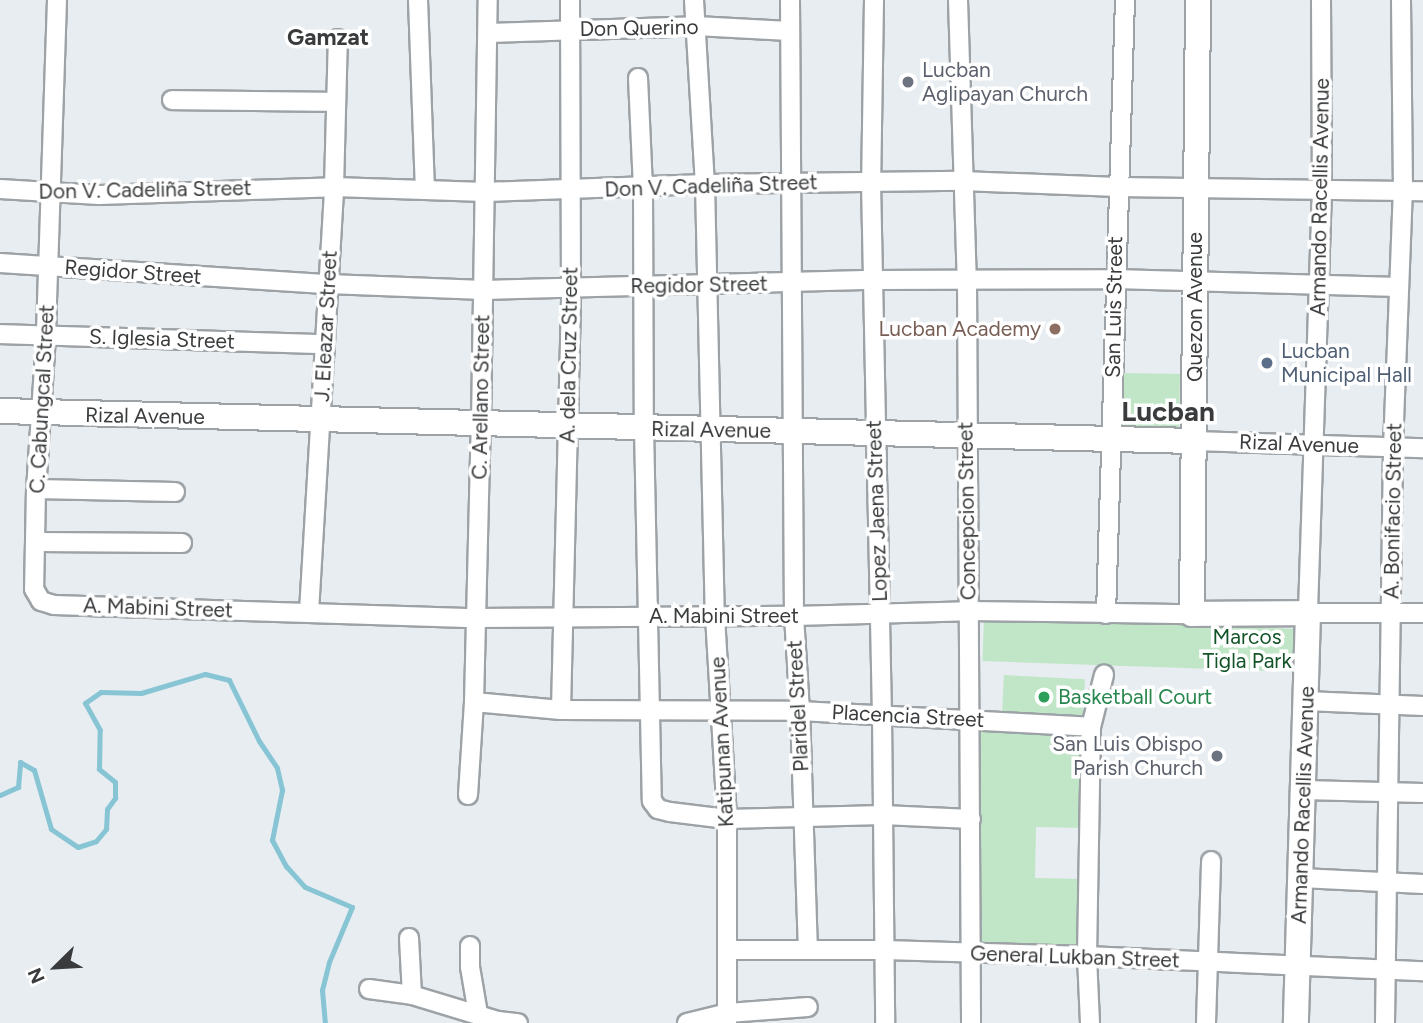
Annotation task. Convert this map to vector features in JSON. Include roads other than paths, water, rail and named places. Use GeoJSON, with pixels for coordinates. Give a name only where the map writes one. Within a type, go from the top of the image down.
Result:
{"type":"FeatureCollection","features":[{"type":"Feature","properties":{"kind":"main road","name":"Quezon Avenue"},"geometry":{"type":"LineString","coordinates":[[1192,614],[1198,0]]}},
{"type":"Feature","properties":{"kind":"main road","name":"Rizal Avenue"},"geometry":{"type":"LineString","coordinates":[[0,411],[481,425],[1195,440]]}},
{"type":"Feature","properties":{"kind":"main road","name":"A. Mabini Street"},"geometry":{"type":"LineString","coordinates":[[1192,614],[1308,613]]}},
{"type":"Feature","properties":{"kind":"main road","name":"Armando Racellis Avenue"},"geometry":{"type":"LineString","coordinates":[[1296,1023],[1308,613]]}},
{"type":"Feature","properties":{"kind":"street","name":"C. Cabungcal Street"},"geometry":{"type":"LineString","coordinates":[[34,589],[36,489],[49,267],[57,0]]}},
{"type":"Feature","properties":{"kind":"street"},"geometry":{"type":"LineString","coordinates":[[418,0],[425,190]]}},
{"type":"Feature","properties":{"kind":"street","name":"C. Arellano Street"},"geometry":{"type":"LineString","coordinates":[[468,795],[474,702],[481,425],[488,0]]}},
{"type":"Feature","properties":{"kind":"street","name":"A. dela Cruz Street"},"geometry":{"type":"LineString","coordinates":[[561,710],[571,288],[570,0]]}},
{"type":"Feature","properties":{"kind":"street","name":"Katipunan Avenue"},"geometry":{"type":"LineString","coordinates":[[694,0],[705,184],[705,287],[715,616],[723,709],[727,819],[727,1018]]}},
{"type":"Feature","properties":{"kind":"street","name":"Plaridel Street"},"geometry":{"type":"LineString","coordinates":[[790,0],[789,183],[794,616],[808,950]]}},
{"type":"Feature","properties":{"kind":"street","name":"Lopez Jaena Street"},"geometry":{"type":"LineString","coordinates":[[874,0],[871,182],[874,433],[881,613],[884,1023]]}},
{"type":"Feature","properties":{"kind":"street","name":"Concepcion Street"},"geometry":{"type":"LineString","coordinates":[[958,0],[967,281],[965,435],[971,1023]]}},
{"type":"Feature","properties":{"kind":"street","name":"San Luis Street"},"geometry":{"type":"LineString","coordinates":[[1106,614],[1114,279],[1125,0]]}},
{"type":"Feature","properties":{"kind":"street","name":"Armando Racellis Avenue"},"geometry":{"type":"LineString","coordinates":[[1308,613],[1322,190],[1321,0]]}},
{"type":"Feature","properties":{"kind":"street","name":"A. Bonifacio Street"},"geometry":{"type":"LineString","coordinates":[[1385,1023],[1393,448],[1403,191],[1401,0]]}},
{"type":"Feature","properties":{"kind":"street","name":"Don Querino"},"geometry":{"type":"LineString","coordinates":[[489,33],[696,26],[789,31]]}},
{"type":"Feature","properties":{"kind":"street","name":"J. Eleazar Street"},"geometry":{"type":"LineString","coordinates":[[309,612],[334,187],[338,39]]}},
{"type":"Feature","properties":{"kind":"street"},"geometry":{"type":"LineString","coordinates":[[638,78],[643,189],[643,428],[652,801],[658,809],[670,812],[727,819],[883,815],[971,819]]}},
{"type":"Feature","properties":{"kind":"street"},"geometry":{"type":"LineString","coordinates":[[172,100],[335,102]]}},
{"type":"Feature","properties":{"kind":"street","name":"Don V. Cadeliña Street"},"geometry":{"type":"LineString","coordinates":[[0,189],[51,194],[334,187],[485,192],[643,189],[705,184],[962,180],[1118,187],[1423,191]]}},
{"type":"Feature","properties":{"kind":"street","name":"Regidor Street"},"geometry":{"type":"LineString","coordinates":[[0,263],[328,284],[484,290],[705,287],[874,280],[1114,279],[1399,287]]}},
{"type":"Feature","properties":{"kind":"street","name":"S. Iglesia Street"},"geometry":{"type":"LineString","coordinates":[[0,334],[324,344]]}},
{"type":"Feature","properties":{"kind":"street","name":"Rizal Avenue"},"geometry":{"type":"LineString","coordinates":[[1195,440],[1423,448]]}},
{"type":"Feature","properties":{"kind":"street"},"geometry":{"type":"LineString","coordinates":[[36,489],[175,492]]}},
{"type":"Feature","properties":{"kind":"street"},"geometry":{"type":"LineString","coordinates":[[37,542],[182,543]]}},
{"type":"Feature","properties":{"kind":"street","name":"A. Mabini Street"},"geometry":{"type":"LineString","coordinates":[[34,589],[41,601],[54,605],[475,618],[794,616],[968,611],[1192,614]]}},
{"type":"Feature","properties":{"kind":"street","name":"A. Mabini Street"},"geometry":{"type":"LineString","coordinates":[[1308,613],[1423,613]]}},
{"type":"Feature","properties":{"kind":"street"},"geometry":{"type":"LineString","coordinates":[[1090,1023],[1087,956],[1091,727],[1104,675]]}},
{"type":"Feature","properties":{"kind":"street"},"geometry":{"type":"LineString","coordinates":[[1306,701],[1423,706]]}},
{"type":"Feature","properties":{"kind":"street","name":"Placencia Street"},"geometry":{"type":"LineString","coordinates":[[474,702],[561,710],[800,711],[1091,727]]}},
{"type":"Feature","properties":{"kind":"street"},"geometry":{"type":"LineString","coordinates":[[1303,790],[1423,793]]}},
{"type":"Feature","properties":{"kind":"street"},"geometry":{"type":"LineString","coordinates":[[1206,1023],[1211,861]]}},
{"type":"Feature","properties":{"kind":"street"},"geometry":{"type":"LineString","coordinates":[[1301,878],[1423,884]]}},
{"type":"Feature","properties":{"kind":"street"},"geometry":{"type":"LineString","coordinates":[[409,938],[412,995]]}},
{"type":"Feature","properties":{"kind":"street"},"geometry":{"type":"LineString","coordinates":[[470,946],[470,968],[478,1014]]}},
{"type":"Feature","properties":{"kind":"street","name":"General Lukban Street"},"geometry":{"type":"LineString","coordinates":[[727,950],[885,950],[970,955],[1087,956],[1423,971]]}},
{"type":"Feature","properties":{"kind":"street"},"geometry":{"type":"LineString","coordinates":[[369,989],[412,995],[518,1023]]}},
{"type":"Feature","properties":{"kind":"street"},"geometry":{"type":"LineString","coordinates":[[687,1023],[808,1007]]}},
{"type":"Feature","properties":{"kind":"waterway"},"geometry":{"type":"LineString","coordinates":[[0,795],[18,787],[20,762],[34,770],[51,829],[78,847],[96,841],[106,829],[107,809],[115,798],[115,782],[99,769],[100,730],[85,703],[101,692],[141,693],[205,674],[229,680],[259,741],[277,768],[282,790],[272,840],[286,866],[305,887],[352,907],[329,962],[322,990],[325,1023]]}},
{"type":"Feature","properties":{"kind":"place","name":"Lucban Aglipayan Church"},"geometry":{"type":"Point","coordinates":[908,82]}},
{"type":"Feature","properties":{"kind":"place","name":"Lucban Academy"},"geometry":{"type":"Point","coordinates":[1055,329]}},
{"type":"Feature","properties":{"kind":"place","name":"Lucban Municipal Hall"},"geometry":{"type":"Point","coordinates":[1267,363]}},
{"type":"Feature","properties":{"kind":"place","name":"Basketball Court"},"geometry":{"type":"Point","coordinates":[1044,697]}},
{"type":"Feature","properties":{"kind":"place","name":"San Luis Obispo Parish Church"},"geometry":{"type":"Point","coordinates":[1217,756]}},
{"type":"Feature","properties":{"kind":"district","name":"Gamzat"},"geometry":{"type":"Point","coordinates":[328,37]}},
{"type":"Feature","properties":{"kind":"district","name":"Lucban"},"geometry":{"type":"Point","coordinates":[1168,411]}},
{"type":"Feature","properties":{"kind":"park label","name":"Marcos Tigla Park"},"geometry":{"type":"Point","coordinates":[1247,649]}}]}
